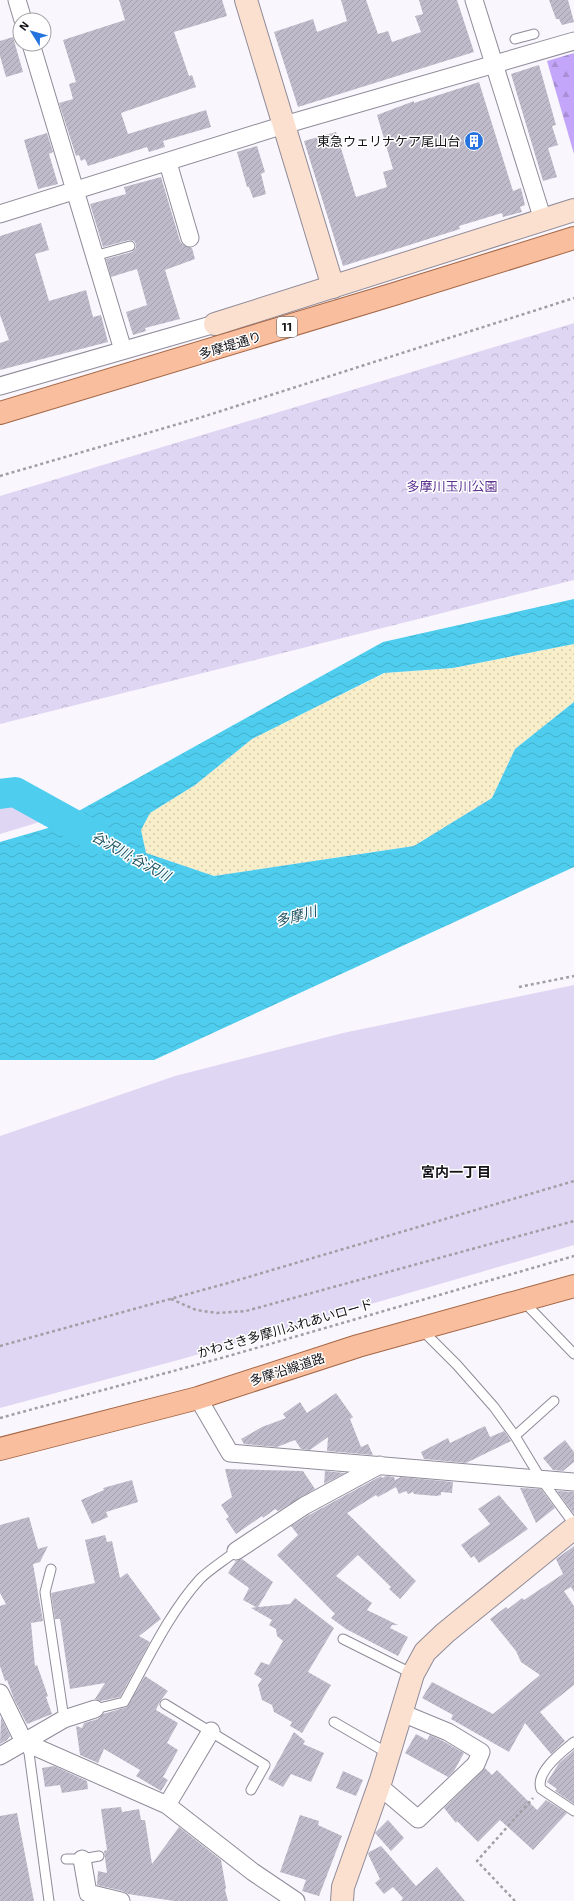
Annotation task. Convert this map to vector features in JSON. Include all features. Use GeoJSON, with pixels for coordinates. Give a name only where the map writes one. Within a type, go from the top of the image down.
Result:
{"type":"FeatureCollection","features":[{"type":"Feature","properties":{"kind":"main road","name":"多摩堤通り"},"geometry":{"type":"LineString","coordinates":[[0,413],[316,318],[574,238]]}},
{"type":"Feature","properties":{"kind":"main road","name":"多摩沿線道路"},"geometry":{"type":"LineString","coordinates":[[0,1449],[198,1398],[358,1346],[574,1286]]}},
{"type":"Feature","properties":{"kind":"street"},"geometry":{"type":"LineString","coordinates":[[17,0],[21,12]]}},
{"type":"Feature","properties":{"kind":"street"},"geometry":{"type":"LineString","coordinates":[[246,0],[333,287]]}},
{"type":"Feature","properties":{"kind":"street"},"geometry":{"type":"LineString","coordinates":[[474,0],[543,220]]}},
{"type":"Feature","properties":{"kind":"street"},"geometry":{"type":"LineString","coordinates":[[0,214],[168,163],[284,125],[574,41]]}},
{"type":"Feature","properties":{"kind":"street"},"geometry":{"type":"LineString","coordinates":[[32,52],[123,350]]}},
{"type":"Feature","properties":{"kind":"street"},"geometry":{"type":"LineString","coordinates":[[168,163],[190,238]]}},
{"type":"Feature","properties":{"kind":"street"},"geometry":{"type":"LineString","coordinates":[[0,386],[215,324],[574,210]]}},
{"type":"Feature","properties":{"kind":"street"},"geometry":{"type":"LineString","coordinates":[[198,1398],[230,1453],[574,1482]]}},
{"type":"Feature","properties":{"kind":"street"},"geometry":{"type":"LineString","coordinates":[[236,1551],[304,1506],[380,1465]]}},
{"type":"Feature","properties":{"kind":"street"},"geometry":{"type":"LineString","coordinates":[[342,1901],[342,1887],[389,1754],[413,1674],[425,1652],[445,1633],[573,1531]]}},
{"type":"Feature","properties":{"kind":"street"},"geometry":{"type":"LineString","coordinates":[[0,1693],[24,1742],[167,1805],[253,1872],[296,1901]]}},
{"type":"Feature","properties":{"kind":"street"},"geometry":{"type":"LineString","coordinates":[[0,1756],[64,1719],[95,1709]]}},
{"type":"Feature","properties":{"kind":"street"},"geometry":{"type":"LineString","coordinates":[[378,1785],[418,1819],[476,1764],[481,1752],[448,1732],[402,1713]]}},
{"type":"Feature","properties":{"kind":"street"},"geometry":{"type":"LineString","coordinates":[[167,1805],[211,1731]]}},
{"type":"Feature","properties":{"kind":"street"},"geometry":{"type":"LineString","coordinates":[[74,1859],[88,1893],[121,1901]]}},
{"type":"Feature","properties":{"kind":"lane"},"geometry":{"type":"LineString","coordinates":[[515,39],[534,34]]}},
{"type":"Feature","properties":{"kind":"lane"},"geometry":{"type":"LineString","coordinates":[[94,256],[130,246]]}},
{"type":"Feature","properties":{"kind":"lane"},"geometry":{"type":"LineString","coordinates":[[523,1301],[574,1354]]}},
{"type":"Feature","properties":{"kind":"lane"},"geometry":{"type":"LineString","coordinates":[[420,1328],[457,1365],[494,1407],[515,1436],[573,1531]]}},
{"type":"Feature","properties":{"kind":"lane"},"geometry":{"type":"LineString","coordinates":[[515,1436],[554,1402]]}},
{"type":"Feature","properties":{"kind":"lane"},"geometry":{"type":"LineString","coordinates":[[95,1709],[124,1702],[160,1638],[181,1605],[201,1579],[236,1551]]}},
{"type":"Feature","properties":{"kind":"lane"},"geometry":{"type":"LineString","coordinates":[[51,1569],[45,1592],[64,1719]]}},
{"type":"Feature","properties":{"kind":"lane"},"geometry":{"type":"LineString","coordinates":[[343,1639],[413,1674]]}},
{"type":"Feature","properties":{"kind":"lane"},"geometry":{"type":"LineString","coordinates":[[165,1704],[265,1765],[251,1790]]}},
{"type":"Feature","properties":{"kind":"lane"},"geometry":{"type":"LineString","coordinates":[[334,1722],[389,1754]]}},
{"type":"Feature","properties":{"kind":"lane"},"geometry":{"type":"LineString","coordinates":[[24,1742],[29,1753],[49,1901]]}},
{"type":"Feature","properties":{"kind":"lane"},"geometry":{"type":"LineString","coordinates":[[574,1742],[557,1755],[541,1776],[539,1783],[541,1789],[574,1811]]}},
{"type":"Feature","properties":{"kind":"lane"},"geometry":{"type":"LineString","coordinates":[[74,1859],[99,1856]]}},
{"type":"Feature","properties":{"kind":"path"},"geometry":{"type":"LineString","coordinates":[[0,476],[199,418],[574,298]]}},
{"type":"Feature","properties":{"kind":"path"},"geometry":{"type":"LineString","coordinates":[[519,987],[574,976]]}},
{"type":"Feature","properties":{"kind":"path"},"geometry":{"type":"LineString","coordinates":[[0,1346],[574,1181]]}},
{"type":"Feature","properties":{"kind":"path"},"geometry":{"type":"LineString","coordinates":[[171,1298],[196,1310],[217,1313],[246,1311],[574,1221]]}},
{"type":"Feature","properties":{"kind":"path","name":"かわさき多摩川ふれあいロード"},"geometry":{"type":"LineString","coordinates":[[0,1418],[224,1357],[574,1256]]}},
{"type":"Feature","properties":{"kind":"path"},"geometry":{"type":"LineString","coordinates":[[515,1901],[477,1861],[541,1789]]}},
{"type":"Feature","properties":{"kind":"green space"},"geometry":{"type":"Polygon","coordinates":[[[574,53],[574,154],[547,61],[574,53]]]}},
{"type":"Feature","properties":{"kind":"green space","name":"多摩川玉川公園"},"geometry":{"type":"Polygon","coordinates":[[[574,323],[574,580],[0,724],[0,496],[574,323]]]}},
{"type":"Feature","properties":{"kind":"green space"},"geometry":{"type":"Polygon","coordinates":[[[10,804],[42,815],[43,821],[0,834],[0,805],[10,804]]]}},
{"type":"Feature","properties":{"kind":"green space"},"geometry":{"type":"Polygon","coordinates":[[[574,985],[574,1245],[182,1359],[0,1408],[0,1136],[175,1076],[343,1033],[574,985]]]}},
{"type":"Feature","properties":{"kind":"sand"},"geometry":{"type":"Polygon","coordinates":[[[574,644],[574,702],[515,749],[492,798],[414,846],[214,876],[146,853],[141,830],[150,813],[195,785],[252,739],[385,673],[453,668],[574,644]]]}},
{"type":"Feature","properties":{"kind":"water","name":"多摩川"},"geometry":{"type":"Polygon","coordinates":[[[574,599],[574,644],[453,668],[384,673],[252,739],[195,785],[150,813],[141,830],[146,853],[214,876],[414,846],[492,798],[515,749],[574,702],[574,867],[154,1060],[0,1060],[0,842],[48,828],[383,642],[574,599]]]}},
{"type":"Feature","properties":{"kind":"building"},"geometry":{"type":"Polygon","coordinates":[[[119,0],[222,0],[227,16],[174,32],[189,76],[192,75],[196,87],[121,113],[128,134],[206,110],[211,127],[163,141],[165,147],[149,152],[147,147],[88,166],[85,159],[81,161],[79,155],[76,156],[59,103],[73,99],[69,84],[76,82],[63,40],[125,20],[119,0]]]}},
{"type":"Feature","properties":{"kind":"building"},"geometry":{"type":"Polygon","coordinates":[[[341,0],[366,0],[378,34],[388,31],[392,42],[421,32],[415,16],[423,14],[419,0],[457,0],[474,52],[298,107],[274,32],[313,19],[317,32],[347,21],[341,0]]]}},
{"type":"Feature","properties":{"kind":"building"},"geometry":{"type":"Polygon","coordinates":[[[549,0],[568,0],[574,22],[562,25],[559,19],[556,19],[549,0]]]}},
{"type":"Feature","properties":{"kind":"building"},"geometry":{"type":"Polygon","coordinates":[[[12,37],[12,52],[17,52],[23,72],[6,77],[0,56],[0,41],[12,37]]]}},
{"type":"Feature","properties":{"kind":"building"},"geometry":{"type":"Polygon","coordinates":[[[539,65],[556,125],[552,126],[558,145],[548,148],[557,177],[543,181],[511,74],[539,65]]]}},
{"type":"Feature","properties":{"kind":"building"},"geometry":{"type":"Polygon","coordinates":[[[479,82],[513,191],[521,188],[525,205],[520,207],[522,212],[503,217],[502,213],[459,226],[460,229],[343,266],[304,141],[336,132],[356,197],[387,187],[383,172],[393,169],[377,115],[414,101],[414,103],[479,82]]]}},
{"type":"Feature","properties":{"kind":"building"},"geometry":{"type":"Polygon","coordinates":[[[47,133],[53,152],[49,154],[58,184],[38,189],[24,140],[47,133]]]}},
{"type":"Feature","properties":{"kind":"building"},"geometry":{"type":"Polygon","coordinates":[[[257,146],[265,172],[261,174],[266,194],[253,198],[249,187],[247,187],[237,152],[257,146]]]}},
{"type":"Feature","properties":{"kind":"building"},"geometry":{"type":"Polygon","coordinates":[[[161,177],[180,241],[183,245],[192,248],[195,259],[165,270],[180,319],[145,328],[146,331],[133,335],[126,312],[147,305],[137,269],[111,277],[106,259],[132,252],[136,248],[136,244],[134,241],[129,240],[103,247],[90,204],[126,194],[124,187],[161,177]]]}},
{"type":"Feature","properties":{"kind":"building"},"geometry":{"type":"Polygon","coordinates":[[[41,223],[49,250],[35,254],[49,301],[86,290],[93,317],[101,315],[108,342],[0,370],[0,343],[9,340],[0,315],[0,236],[41,223]]]}},
{"type":"Feature","properties":{"kind":"building"},"geometry":{"type":"Polygon","coordinates":[[[336,1393],[353,1417],[350,1419],[361,1447],[368,1444],[373,1455],[327,1451],[328,1437],[310,1450],[301,1449],[295,1440],[277,1447],[244,1444],[241,1439],[262,1427],[286,1418],[283,1414],[300,1402],[307,1413],[336,1393]]]}},
{"type":"Feature","properties":{"kind":"building"},"geometry":{"type":"Polygon","coordinates":[[[485,1426],[490,1437],[504,1431],[511,1441],[466,1463],[424,1459],[421,1452],[448,1438],[450,1443],[485,1426]]]}},
{"type":"Feature","properties":{"kind":"building"},"geometry":{"type":"Polygon","coordinates":[[[565,1440],[574,1452],[574,1462],[563,1471],[553,1470],[543,1458],[565,1440]]]}},
{"type":"Feature","properties":{"kind":"building"},"geometry":{"type":"Polygon","coordinates":[[[225,1469],[303,1471],[315,1489],[278,1511],[275,1509],[263,1518],[262,1516],[236,1534],[226,1519],[229,1517],[221,1505],[232,1497],[225,1469]]]}},
{"type":"Feature","properties":{"kind":"building"},"geometry":{"type":"Polygon","coordinates":[[[325,1471],[345,1473],[324,1484],[325,1471]]]}},
{"type":"Feature","properties":{"kind":"building"},"geometry":{"type":"Polygon","coordinates":[[[381,1476],[382,1478],[386,1476],[394,1477],[395,1480],[401,1477],[453,1482],[452,1493],[441,1492],[441,1495],[436,1496],[414,1494],[413,1492],[408,1494],[406,1491],[399,1494],[396,1487],[378,1497],[376,1495],[347,1513],[416,1581],[400,1599],[389,1589],[391,1587],[358,1555],[336,1576],[372,1603],[367,1610],[398,1625],[392,1625],[390,1628],[408,1637],[398,1656],[346,1629],[331,1618],[335,1614],[277,1555],[298,1535],[291,1526],[381,1476]]]}},
{"type":"Feature","properties":{"kind":"building"},"geometry":{"type":"Polygon","coordinates":[[[132,1480],[138,1502],[106,1512],[108,1517],[92,1524],[81,1500],[104,1490],[103,1488],[132,1480]]]}},
{"type":"Feature","properties":{"kind":"building"},"geometry":{"type":"Polygon","coordinates":[[[520,1488],[541,1489],[555,1508],[536,1523],[520,1488]]]}},
{"type":"Feature","properties":{"kind":"building"},"geometry":{"type":"Polygon","coordinates":[[[557,1491],[574,1492],[574,1514],[557,1491]]]}},
{"type":"Feature","properties":{"kind":"building"},"geometry":{"type":"Polygon","coordinates":[[[499,1495],[528,1529],[479,1563],[474,1556],[471,1558],[461,1545],[490,1524],[478,1509],[499,1495]]]}},
{"type":"Feature","properties":{"kind":"building"},"geometry":{"type":"Polygon","coordinates":[[[29,1517],[38,1549],[48,1546],[40,1562],[33,1564],[43,1621],[31,1623],[35,1666],[37,1665],[48,1696],[46,1697],[52,1714],[27,1724],[14,1699],[7,1680],[5,1681],[0,1666],[0,1606],[6,1604],[0,1593],[0,1525],[29,1517]]]}},
{"type":"Feature","properties":{"kind":"building"},"geometry":{"type":"Polygon","coordinates":[[[105,1535],[107,1542],[112,1541],[120,1578],[127,1573],[161,1619],[139,1636],[150,1642],[120,1697],[101,1701],[95,1699],[105,1683],[70,1689],[60,1619],[55,1619],[51,1593],[95,1583],[85,1540],[105,1535]]]}},
{"type":"Feature","properties":{"kind":"building"},"geometry":{"type":"Polygon","coordinates":[[[574,1546],[574,1592],[571,1587],[564,1591],[574,1606],[574,1685],[540,1712],[565,1741],[551,1754],[525,1723],[509,1752],[451,1719],[453,1715],[422,1698],[432,1682],[493,1714],[540,1675],[521,1662],[516,1651],[490,1619],[506,1607],[508,1609],[522,1598],[524,1600],[563,1574],[556,1559],[574,1546]]]}},
{"type":"Feature","properties":{"kind":"building"},"geometry":{"type":"Polygon","coordinates":[[[242,1559],[273,1582],[258,1607],[290,1604],[295,1598],[334,1628],[308,1672],[331,1685],[302,1733],[290,1726],[292,1722],[274,1712],[272,1705],[262,1700],[258,1685],[262,1679],[254,1674],[261,1662],[269,1665],[283,1641],[277,1636],[276,1629],[269,1625],[272,1620],[251,1608],[256,1607],[243,1600],[249,1588],[228,1573],[236,1561],[242,1559]]]}},
{"type":"Feature","properties":{"kind":"building"},"geometry":{"type":"Polygon","coordinates":[[[145,1676],[168,1691],[160,1701],[156,1710],[178,1723],[167,1743],[178,1750],[163,1777],[168,1780],[161,1791],[136,1776],[140,1770],[104,1749],[98,1763],[80,1755],[76,1726],[82,1728],[84,1723],[98,1719],[103,1714],[127,1707],[145,1676]]]}},
{"type":"Feature","properties":{"kind":"building"},"geometry":{"type":"Polygon","coordinates":[[[1,1717],[10,1736],[7,1740],[0,1744],[1,1717]]]}},
{"type":"Feature","properties":{"kind":"building"},"geometry":{"type":"Polygon","coordinates":[[[294,1732],[305,1741],[303,1744],[324,1753],[311,1782],[291,1774],[283,1787],[268,1779],[294,1732]]]}},
{"type":"Feature","properties":{"kind":"building"},"geometry":{"type":"Polygon","coordinates":[[[416,1734],[427,1740],[430,1735],[464,1753],[454,1771],[448,1777],[405,1753],[416,1734]]]}},
{"type":"Feature","properties":{"kind":"building"},"geometry":{"type":"Polygon","coordinates":[[[574,1750],[574,1804],[555,1791],[557,1789],[547,1782],[559,1763],[574,1750]]]}},
{"type":"Feature","properties":{"kind":"building"},"geometry":{"type":"Polygon","coordinates":[[[54,1766],[87,1781],[88,1789],[62,1793],[60,1785],[45,1787],[42,1768],[54,1766]]]}},
{"type":"Feature","properties":{"kind":"building"},"geometry":{"type":"Polygon","coordinates":[[[485,1768],[492,1775],[497,1770],[537,1810],[546,1800],[567,1813],[533,1850],[500,1820],[478,1842],[457,1821],[456,1823],[444,1808],[485,1768]]]}},
{"type":"Feature","properties":{"kind":"building"},"geometry":{"type":"Polygon","coordinates":[[[343,1771],[363,1780],[356,1796],[336,1788],[343,1771]]]}},
{"type":"Feature","properties":{"kind":"building"},"geometry":{"type":"Polygon","coordinates":[[[121,1807],[122,1812],[139,1809],[141,1820],[145,1820],[152,1864],[179,1827],[221,1860],[228,1901],[174,1901],[128,1894],[123,1891],[97,1885],[98,1871],[107,1873],[104,1851],[107,1850],[101,1809],[121,1807]]]}},
{"type":"Feature","properties":{"kind":"building"},"geometry":{"type":"Polygon","coordinates":[[[17,1813],[34,1901],[0,1901],[0,1816],[17,1813]]]}},
{"type":"Feature","properties":{"kind":"building"},"geometry":{"type":"Polygon","coordinates":[[[300,1815],[319,1821],[318,1825],[342,1836],[319,1896],[302,1891],[306,1880],[280,1872],[300,1815]]]}},
{"type":"Feature","properties":{"kind":"building"},"geometry":{"type":"Polygon","coordinates":[[[388,1820],[404,1838],[391,1851],[375,1833],[388,1820]]]}},
{"type":"Feature","properties":{"kind":"building"},"geometry":{"type":"Polygon","coordinates":[[[381,1846],[416,1886],[437,1867],[465,1901],[401,1901],[403,1898],[393,1887],[384,1894],[375,1883],[380,1879],[368,1854],[381,1846]]]}},
{"type":"Feature","properties":{"kind":"waterway","name":"谷沢川;谷沢川"},"geometry":{"type":"LineString","coordinates":[[0,794],[15,792],[100,839]]}},
{"type":"Feature","properties":{"kind":"place","name":"東急ウェリナケア尾山台"},"geometry":{"type":"Point","coordinates":[474,141]}},
{"type":"Feature","properties":{"kind":"district","name":"宮内一丁目"},"geometry":{"type":"Point","coordinates":[456,1172]}}]}
